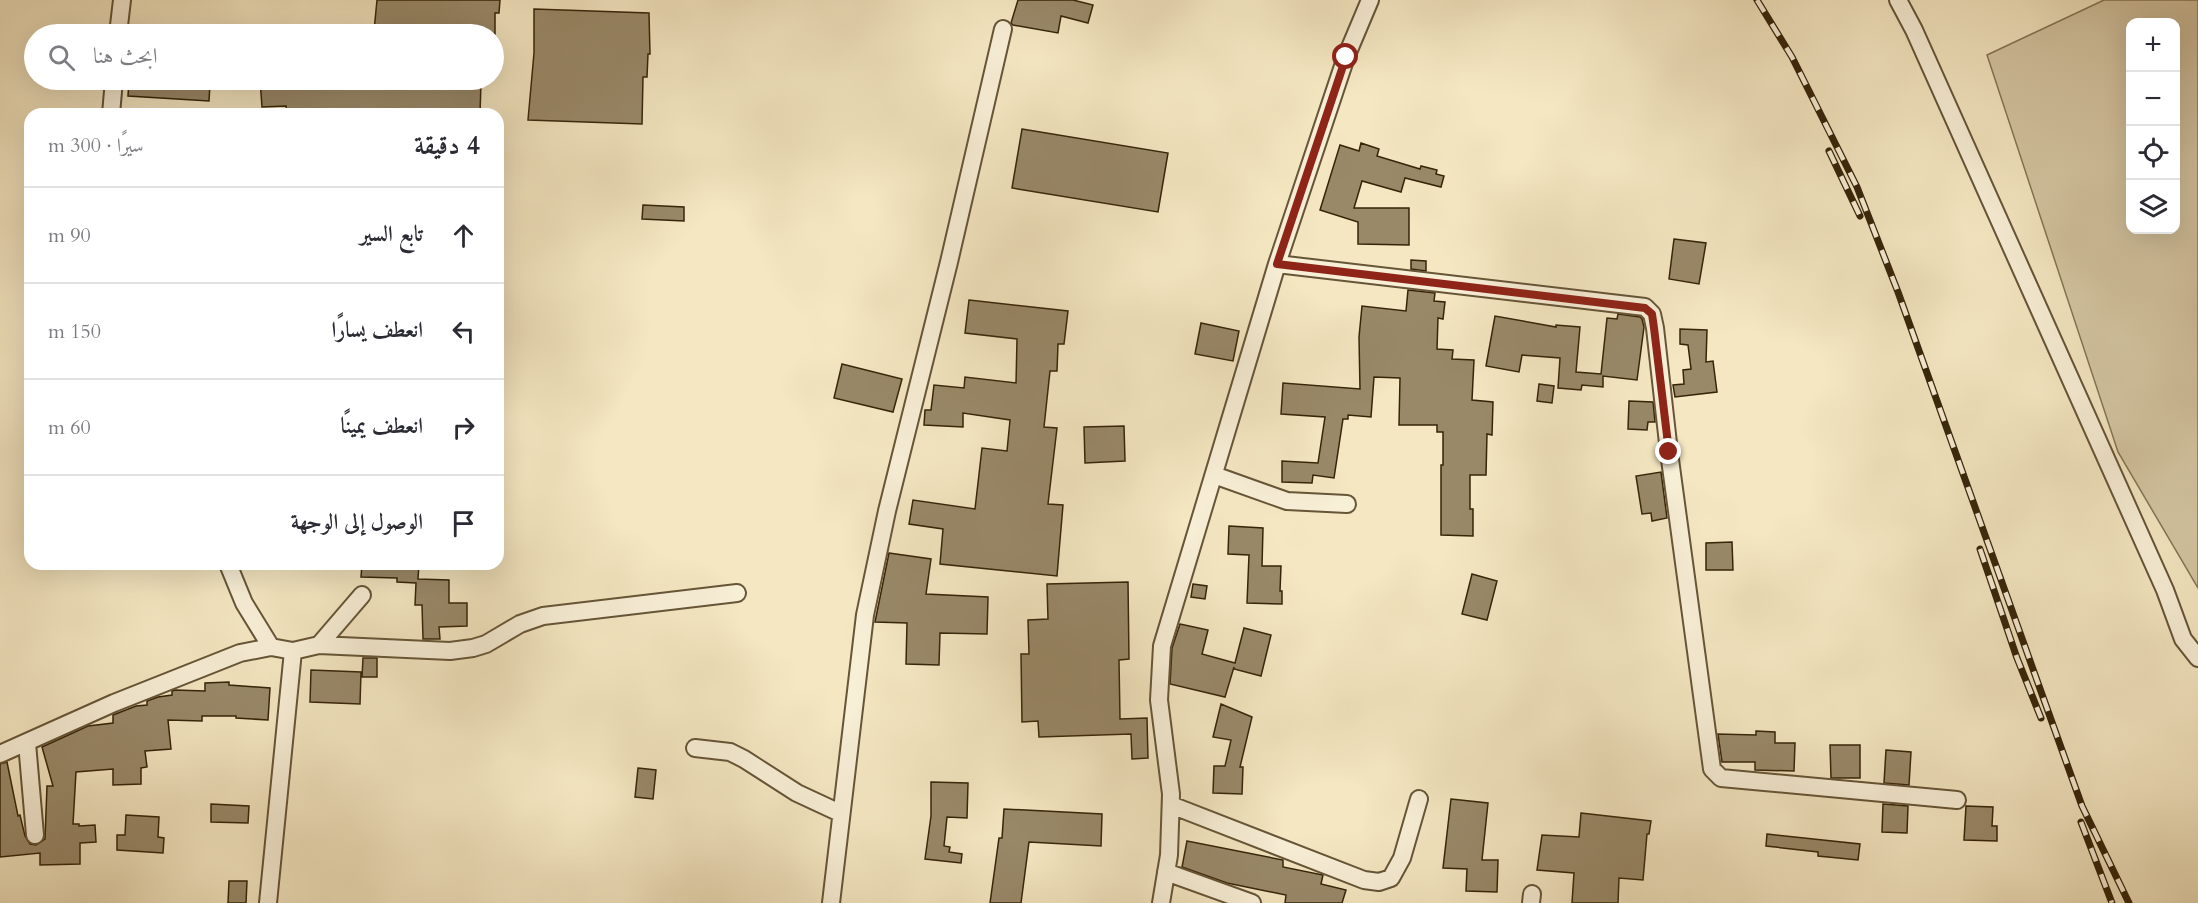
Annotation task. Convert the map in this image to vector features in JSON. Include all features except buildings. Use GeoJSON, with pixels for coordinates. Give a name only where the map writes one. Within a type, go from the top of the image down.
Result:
{"type":"FeatureCollection","features":[{"type":"Feature","properties":{"kind":"street"},"geometry":{"type":"LineString","coordinates":[[119,24],[122,0]]}},
{"type":"Feature","properties":{"kind":"street"},"geometry":{"type":"LineString","coordinates":[[1161,903],[1166,872],[1171,805],[1160,700],[1162,646],[1277,264],[1346,57],[1370,0]]}},
{"type":"Feature","properties":{"kind":"street"},"geometry":{"type":"LineString","coordinates":[[1898,0],[1914,30],[2155,569],[2183,639],[2198,658]]}},
{"type":"Feature","properties":{"kind":"street"},"geometry":{"type":"LineString","coordinates":[[831,903],[865,615],[887,511],[950,262],[1003,30]]}},
{"type":"Feature","properties":{"kind":"street"},"geometry":{"type":"LineString","coordinates":[[112,108],[113,90]]}},
{"type":"Feature","properties":{"kind":"street"},"geometry":{"type":"LineString","coordinates":[[1277,264],[1645,308],[1652,314],[1712,769],[1721,778],[1957,800]]}},
{"type":"Feature","properties":{"kind":"street"},"geometry":{"type":"LineString","coordinates":[[1214,475],[1287,501],[1347,504]]}},
{"type":"Feature","properties":{"kind":"street"},"geometry":{"type":"LineString","coordinates":[[230,570],[244,603],[271,647]]}},
{"type":"Feature","properties":{"kind":"street"},"geometry":{"type":"LineString","coordinates":[[0,754],[114,703],[240,653],[271,647],[293,651],[319,645],[450,651],[486,644],[520,624],[543,616],[737,593]]}},
{"type":"Feature","properties":{"kind":"street"},"geometry":{"type":"LineString","coordinates":[[319,645],[362,595]]}},
{"type":"Feature","properties":{"kind":"street"},"geometry":{"type":"LineString","coordinates":[[268,903],[293,651]]}},
{"type":"Feature","properties":{"kind":"street"},"geometry":{"type":"LineString","coordinates":[[27,743],[35,835]]}},
{"type":"Feature","properties":{"kind":"street"},"geometry":{"type":"LineString","coordinates":[[695,748],[730,753],[744,759],[797,793],[840,813]]}},
{"type":"Feature","properties":{"kind":"street"},"geometry":{"type":"LineString","coordinates":[[1171,805],[1364,880],[1379,882],[1391,878],[1402,858],[1419,799]]}},
{"type":"Feature","properties":{"kind":"street"},"geometry":{"type":"LineString","coordinates":[[1166,872],[1252,903]]}},
{"type":"Feature","properties":{"kind":"shaded area"},"geometry":{"type":"Polygon","coordinates":[[[2104,0],[2198,0],[2198,588],[2118,452],[1987,55],[2104,0]]]}},
{"type":"Feature","properties":{"kind":"railway"},"geometry":{"type":"LineString","coordinates":[[1757,0],[1792,57],[1857,187],[1898,292],[2082,806],[2129,903]]}},
{"type":"Feature","properties":{"kind":"railway"},"geometry":{"type":"LineString","coordinates":[[1829,151],[1860,216]]}},
{"type":"Feature","properties":{"kind":"railway"},"geometry":{"type":"LineString","coordinates":[[1980,549],[2017,658],[2041,718]]}},
{"type":"Feature","properties":{"kind":"railway"},"geometry":{"type":"LineString","coordinates":[[2081,822],[2112,903]]}},
{"type":"Feature","properties":{"kind":"route"},"geometry":{"type":"LineString","coordinates":[[1346,57],[1277,264],[1645,308],[1652,314],[1669,452]]}}]}
